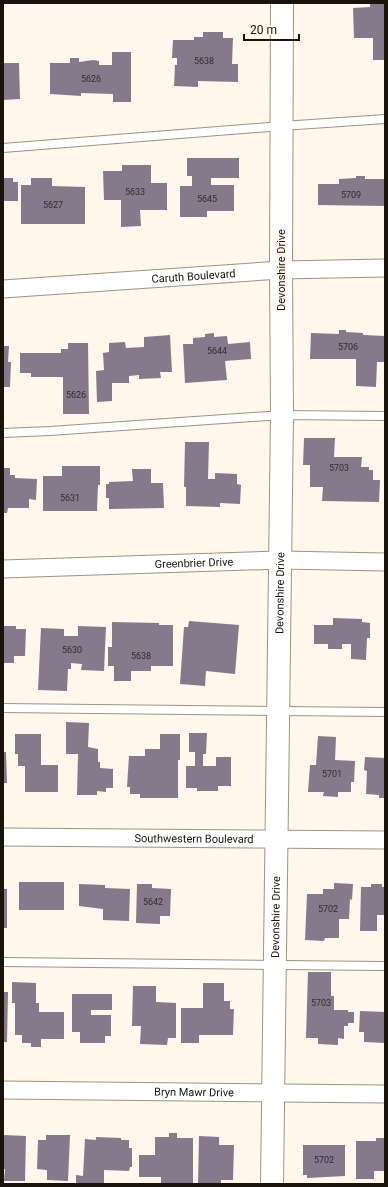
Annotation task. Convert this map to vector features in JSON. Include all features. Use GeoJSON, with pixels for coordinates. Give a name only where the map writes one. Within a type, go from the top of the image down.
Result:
{"type":"FeatureCollection","features":[{"type":"Feature","properties":{"kind":"street","name":"Devonshire Drive"},"geometry":{"type":"LineString","coordinates":[[272,1184],[272,1094],[281,560],[282,3]]}},
{"type":"Feature","properties":{"kind":"street","name":"Caruth Boulevard"},"geometry":{"type":"LineString","coordinates":[[3,289],[281,270],[385,268]]}},
{"type":"Feature","properties":{"kind":"street","name":"Greenbrier Drive"},"geometry":{"type":"LineString","coordinates":[[3,570],[281,560],[385,562]]}},
{"type":"Feature","properties":{"kind":"street","name":"Southwestern Boulevard"},"geometry":{"type":"LineString","coordinates":[[3,837],[385,840]]}},
{"type":"Feature","properties":{"kind":"street","name":"Bryn Mawr Drive"},"geometry":{"type":"LineString","coordinates":[[3,1090],[385,1094]]}},
{"type":"Feature","properties":{"kind":"lane"},"geometry":{"type":"LineString","coordinates":[[3,148],[282,126],[385,120]]}},
{"type":"Feature","properties":{"kind":"lane"},"geometry":{"type":"LineString","coordinates":[[3,433],[282,415],[385,416]]}},
{"type":"Feature","properties":{"kind":"lane"},"geometry":{"type":"LineString","coordinates":[[3,708],[385,712]]}},
{"type":"Feature","properties":{"kind":"lane"},"geometry":{"type":"LineString","coordinates":[[3,962],[385,966]]}},
{"type":"Feature","properties":{"kind":"building"},"geometry":{"type":"Polygon","coordinates":[[[370,3],[385,3],[385,60],[373,60],[373,38],[354,38],[353,8],[370,7],[370,3]]]}},
{"type":"Feature","properties":{"kind":"building"},"geometry":{"type":"Polygon","coordinates":[[[203,32],[223,32],[223,38],[233,38],[232,64],[238,64],[238,82],[198,81],[198,87],[174,86],[175,65],[177,65],[177,58],[172,58],[173,40],[194,40],[194,37],[203,37],[203,32]]]}},
{"type":"Feature","properties":{"kind":"building"},"geometry":{"type":"Polygon","coordinates":[[[112,52],[131,52],[131,102],[113,102],[113,94],[81,93],[81,96],[50,94],[50,63],[70,63],[70,58],[79,58],[79,62],[93,60],[99,61],[99,65],[112,65],[112,52]]]}},
{"type":"Feature","properties":{"kind":"building"},"geometry":{"type":"Polygon","coordinates":[[[4,63],[19,63],[20,99],[3,100],[4,63]]]}},
{"type":"Feature","properties":{"kind":"building"},"geometry":{"type":"Polygon","coordinates":[[[187,158],[239,158],[239,178],[211,178],[211,185],[234,185],[234,211],[207,211],[207,217],[180,217],[180,186],[192,186],[192,176],[187,176],[187,158]]]}},
{"type":"Feature","properties":{"kind":"building"},"geometry":{"type":"Polygon","coordinates":[[[122,165],[151,165],[151,183],[167,183],[167,210],[140,210],[141,226],[121,227],[121,200],[104,200],[103,171],[122,171],[122,165]]]}},
{"type":"Feature","properties":{"kind":"building"},"geometry":{"type":"Polygon","coordinates":[[[356,176],[365,176],[365,179],[385,179],[385,206],[318,205],[318,184],[339,184],[339,179],[356,178],[356,176]]]}},
{"type":"Feature","properties":{"kind":"building"},"geometry":{"type":"Polygon","coordinates":[[[3,178],[13,178],[13,182],[18,182],[18,201],[3,201],[3,178]]]}},
{"type":"Feature","properties":{"kind":"building"},"geometry":{"type":"Polygon","coordinates":[[[31,178],[52,178],[52,186],[85,187],[85,224],[21,224],[21,185],[31,185],[31,178]]]}},
{"type":"Feature","properties":{"kind":"building"},"geometry":{"type":"Polygon","coordinates":[[[339,330],[363,333],[363,335],[385,336],[385,362],[377,362],[376,387],[356,386],[356,359],[310,359],[311,333],[339,334],[339,330]]]}},
{"type":"Feature","properties":{"kind":"building"},"geometry":{"type":"Polygon","coordinates":[[[214,333],[214,337],[227,336],[228,344],[250,342],[251,359],[225,361],[227,380],[185,383],[183,344],[193,344],[193,338],[205,337],[205,334],[214,333]]]}},
{"type":"Feature","properties":{"kind":"building"},"geometry":{"type":"Polygon","coordinates":[[[170,335],[172,372],[160,372],[161,378],[139,379],[139,375],[129,376],[129,383],[112,383],[112,401],[97,402],[96,371],[104,370],[103,353],[109,352],[109,343],[125,342],[126,348],[144,347],[144,337],[170,335]]]}},
{"type":"Feature","properties":{"kind":"building"},"geometry":{"type":"Polygon","coordinates":[[[68,343],[88,343],[89,414],[63,414],[63,377],[31,377],[31,373],[20,373],[20,353],[61,353],[61,349],[68,349],[68,343]]]}},
{"type":"Feature","properties":{"kind":"building"},"geometry":{"type":"Polygon","coordinates":[[[3,346],[9,346],[8,362],[11,362],[10,387],[3,387],[3,346]]]}},
{"type":"Feature","properties":{"kind":"building"},"geometry":{"type":"Polygon","coordinates":[[[304,438],[335,438],[334,457],[362,457],[361,467],[369,467],[369,470],[373,470],[373,480],[380,480],[379,502],[322,501],[323,487],[310,487],[310,465],[303,465],[304,438]]]}},
{"type":"Feature","properties":{"kind":"building"},"geometry":{"type":"Polygon","coordinates":[[[185,442],[209,442],[208,479],[215,479],[215,473],[237,474],[237,484],[241,485],[240,504],[220,503],[220,507],[186,506],[186,487],[184,487],[185,442]]]}},
{"type":"Feature","properties":{"kind":"building"},"geometry":{"type":"Polygon","coordinates":[[[62,466],[100,466],[100,485],[98,485],[97,511],[43,511],[43,476],[62,476],[62,466]]]}},
{"type":"Feature","properties":{"kind":"building"},"geometry":{"type":"Polygon","coordinates":[[[3,468],[10,468],[10,475],[15,475],[15,478],[37,479],[36,500],[29,499],[29,508],[8,508],[7,513],[3,513],[3,468]]]}},
{"type":"Feature","properties":{"kind":"building"},"geometry":{"type":"Polygon","coordinates":[[[132,469],[151,469],[151,483],[163,483],[164,508],[109,509],[109,498],[106,498],[106,484],[109,484],[109,482],[133,481],[132,469]]]}},
{"type":"Feature","properties":{"kind":"building"},"geometry":{"type":"Polygon","coordinates":[[[333,618],[362,619],[362,622],[370,623],[370,638],[367,638],[366,660],[351,659],[351,644],[342,644],[342,649],[328,649],[328,644],[314,644],[314,625],[333,625],[333,618]]]}},
{"type":"Feature","properties":{"kind":"building"},"geometry":{"type":"Polygon","coordinates":[[[189,621],[239,625],[235,674],[206,671],[205,686],[180,684],[184,627],[188,627],[189,621]]]}},
{"type":"Feature","properties":{"kind":"building"},"geometry":{"type":"Polygon","coordinates":[[[112,622],[159,623],[159,625],[173,625],[173,666],[151,666],[151,671],[131,671],[131,681],[114,681],[114,666],[108,666],[108,647],[112,647],[112,622]]]}},
{"type":"Feature","properties":{"kind":"building"},"geometry":{"type":"Polygon","coordinates":[[[3,626],[16,626],[16,629],[26,629],[25,656],[14,656],[14,663],[3,663],[3,626]]]}},
{"type":"Feature","properties":{"kind":"building"},"geometry":{"type":"Polygon","coordinates":[[[78,626],[106,627],[104,671],[81,670],[82,664],[71,663],[71,669],[68,669],[67,691],[38,690],[41,628],[64,629],[64,636],[78,636],[78,626]]]}},
{"type":"Feature","properties":{"kind":"building"},"geometry":{"type":"Polygon","coordinates":[[[66,722],[89,723],[88,747],[98,749],[98,762],[100,762],[100,768],[113,769],[113,788],[106,788],[106,792],[97,791],[97,795],[77,795],[78,754],[66,754],[66,722]]]}},
{"type":"Feature","properties":{"kind":"building"},"geometry":{"type":"Polygon","coordinates":[[[189,733],[207,733],[206,754],[203,754],[203,766],[216,766],[216,757],[231,757],[231,786],[218,786],[218,791],[197,791],[197,788],[186,788],[186,766],[195,766],[195,752],[189,752],[189,733]]]}},
{"type":"Feature","properties":{"kind":"building"},"geometry":{"type":"Polygon","coordinates":[[[15,734],[41,734],[41,765],[58,765],[58,792],[25,792],[25,766],[18,766],[18,754],[15,754],[15,734]]]}},
{"type":"Feature","properties":{"kind":"building"},"geometry":{"type":"Polygon","coordinates":[[[160,734],[180,734],[178,798],[140,798],[140,794],[130,794],[130,787],[127,787],[129,756],[145,756],[145,749],[160,749],[160,734]]]}},
{"type":"Feature","properties":{"kind":"building"},"geometry":{"type":"Polygon","coordinates":[[[318,736],[336,737],[335,760],[355,761],[354,782],[351,782],[351,792],[338,792],[338,797],[323,796],[324,792],[308,792],[310,765],[316,765],[318,736]]]}},
{"type":"Feature","properties":{"kind":"building"},"geometry":{"type":"Polygon","coordinates":[[[3,752],[6,752],[7,783],[3,783],[3,752]]]}},
{"type":"Feature","properties":{"kind":"building"},"geometry":{"type":"Polygon","coordinates":[[[365,757],[385,758],[385,798],[379,798],[379,795],[366,794],[367,771],[364,770],[365,757]]]}},
{"type":"Feature","properties":{"kind":"building"},"geometry":{"type":"Polygon","coordinates":[[[19,882],[64,882],[64,910],[19,910],[19,882]]]}},
{"type":"Feature","properties":{"kind":"building"},"geometry":{"type":"Polygon","coordinates":[[[334,883],[353,884],[352,900],[350,899],[349,919],[339,919],[339,938],[325,938],[324,941],[305,940],[307,894],[323,894],[323,889],[334,889],[334,883]]]}},
{"type":"Feature","properties":{"kind":"building"},"geometry":{"type":"Polygon","coordinates":[[[79,884],[105,885],[105,888],[130,889],[129,921],[103,920],[103,909],[79,906],[79,884]]]}},
{"type":"Feature","properties":{"kind":"building"},"geometry":{"type":"Polygon","coordinates":[[[137,884],[152,884],[152,888],[171,889],[170,916],[160,916],[160,924],[136,923],[137,884]]]}},
{"type":"Feature","properties":{"kind":"building"},"geometry":{"type":"Polygon","coordinates":[[[371,884],[382,884],[382,887],[385,887],[385,915],[377,915],[377,931],[360,931],[361,887],[371,887],[371,884]]]}},
{"type":"Feature","properties":{"kind":"building"},"geometry":{"type":"Polygon","coordinates":[[[3,889],[7,889],[7,928],[3,928],[3,889]]]}},
{"type":"Feature","properties":{"kind":"building"},"geometry":{"type":"Polygon","coordinates":[[[308,972],[331,972],[331,996],[334,996],[334,1010],[348,1010],[348,1012],[354,1012],[354,1023],[348,1023],[348,1026],[344,1026],[344,1039],[338,1038],[338,1045],[318,1044],[318,1038],[306,1038],[308,972]]]}},
{"type":"Feature","properties":{"kind":"building"},"geometry":{"type":"Polygon","coordinates":[[[12,982],[36,983],[36,1003],[39,1003],[39,1012],[64,1012],[64,1039],[41,1039],[41,1047],[31,1047],[31,1043],[22,1043],[22,1035],[15,1035],[15,1003],[12,1003],[12,982]]]}},
{"type":"Feature","properties":{"kind":"building"},"geometry":{"type":"Polygon","coordinates":[[[203,983],[224,983],[224,1001],[230,1001],[230,1009],[234,1009],[233,1035],[199,1035],[199,1043],[181,1043],[181,1008],[203,1008],[203,983]]]}},
{"type":"Feature","properties":{"kind":"building"},"geometry":{"type":"Polygon","coordinates":[[[133,986],[156,986],[156,1002],[176,1003],[176,1038],[168,1038],[167,1045],[140,1044],[141,1026],[132,1026],[133,986]]]}},
{"type":"Feature","properties":{"kind":"building"},"geometry":{"type":"Polygon","coordinates":[[[3,992],[8,992],[7,1042],[3,1042],[3,992]]]}},
{"type":"Feature","properties":{"kind":"building"},"geometry":{"type":"Polygon","coordinates":[[[72,994],[112,994],[112,1010],[91,1010],[91,1015],[111,1015],[111,1036],[105,1036],[105,1043],[80,1043],[80,1032],[72,1032],[72,994]]]}},
{"type":"Feature","properties":{"kind":"building"},"geometry":{"type":"Polygon","coordinates":[[[360,1011],[385,1012],[385,1043],[364,1042],[364,1032],[359,1032],[360,1011]]]}},
{"type":"Feature","properties":{"kind":"building"},"geometry":{"type":"Polygon","coordinates":[[[169,1133],[177,1133],[177,1138],[193,1138],[193,1184],[161,1184],[161,1177],[139,1177],[139,1155],[155,1155],[155,1137],[169,1137],[169,1133]]]}},
{"type":"Feature","properties":{"kind":"building"},"geometry":{"type":"Polygon","coordinates":[[[4,1135],[26,1136],[25,1181],[4,1181],[4,1135]]]}},
{"type":"Feature","properties":{"kind":"building"},"geometry":{"type":"Polygon","coordinates":[[[46,1135],[70,1135],[68,1181],[47,1180],[47,1170],[37,1169],[38,1140],[46,1140],[46,1135]]]}},
{"type":"Feature","properties":{"kind":"building"},"geometry":{"type":"Polygon","coordinates":[[[199,1136],[219,1137],[219,1145],[234,1145],[233,1180],[221,1180],[221,1184],[198,1184],[199,1136]]]}},
{"type":"Feature","properties":{"kind":"building"},"geometry":{"type":"Polygon","coordinates":[[[96,1137],[121,1138],[121,1140],[129,1140],[129,1148],[132,1148],[132,1167],[130,1167],[129,1171],[104,1170],[104,1184],[76,1184],[76,1175],[83,1176],[85,1139],[96,1140],[96,1137]]]}},
{"type":"Feature","properties":{"kind":"building"},"geometry":{"type":"Polygon","coordinates":[[[376,1138],[385,1138],[385,1171],[374,1171],[374,1179],[356,1179],[356,1141],[376,1141],[376,1138]]]}},
{"type":"Feature","properties":{"kind":"building"},"geometry":{"type":"Polygon","coordinates":[[[303,1145],[345,1145],[345,1176],[307,1178],[307,1175],[303,1175],[303,1145]]]}}]}
